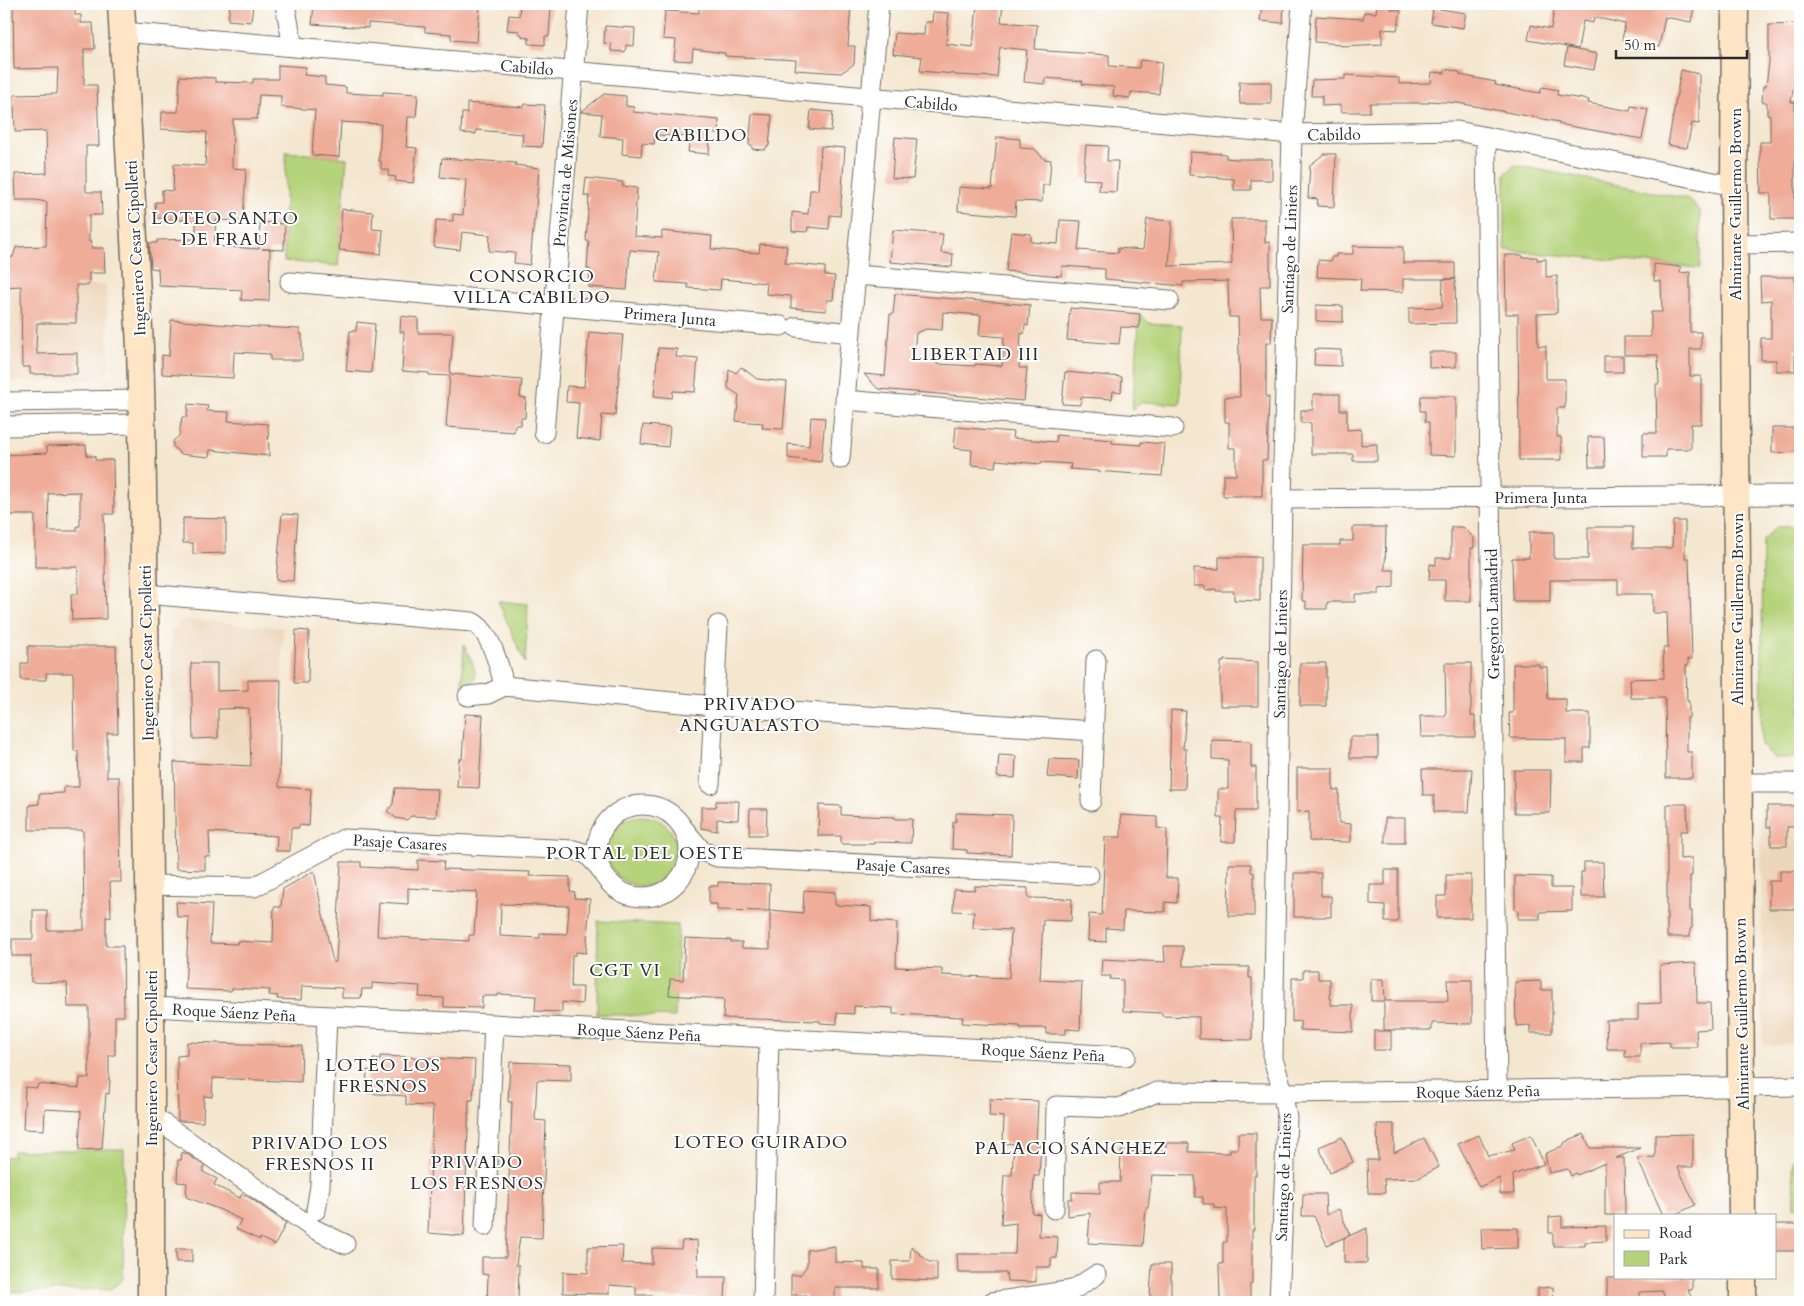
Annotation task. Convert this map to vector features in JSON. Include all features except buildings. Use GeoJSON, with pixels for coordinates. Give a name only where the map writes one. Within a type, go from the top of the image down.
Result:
{"type":"FeatureCollection","features":[{"type":"Feature","properties":{"kind":"main road","name":"Ingeniero Cesar Cipolletti"},"geometry":{"type":"LineString","coordinates":[[121,4],[142,412],[151,1007],[151,1302]]}},
{"type":"Feature","properties":{"kind":"main road","name":"Almirante Guillermo Brown"},"geometry":{"type":"LineString","coordinates":[[1735,4],[1734,186],[1742,1214]]}},
{"type":"Feature","properties":{"kind":"main road"},"geometry":{"type":"LineString","coordinates":[[1743,1278],[1743,1302]]}},
{"type":"Feature","properties":{"kind":"street"},"geometry":{"type":"LineString","coordinates":[[285,4],[293,46]]}},
{"type":"Feature","properties":{"kind":"street","name":"Provincia de Misiones"},"geometry":{"type":"LineString","coordinates":[[544,433],[579,4]]}},
{"type":"Feature","properties":{"kind":"street"},"geometry":{"type":"LineString","coordinates":[[840,459],[879,4]]}},
{"type":"Feature","properties":{"kind":"street","name":"Santiago de Liniers"},"geometry":{"type":"LineString","coordinates":[[1279,1302],[1286,1118],[1283,1093],[1273,1059],[1282,499],[1292,134],[1302,4]]}},
{"type":"Feature","properties":{"kind":"street","name":"Cabildo"},"geometry":{"type":"LineString","coordinates":[[123,32],[1292,134],[1457,131],[1734,186]]}},
{"type":"Feature","properties":{"kind":"street","name":"Gregorio Lamadrid"},"geometry":{"type":"LineString","coordinates":[[1486,137],[1497,1090]]}},
{"type":"Feature","properties":{"kind":"street"},"geometry":{"type":"LineString","coordinates":[[1735,244],[1800,243]]}},
{"type":"Feature","properties":{"kind":"street"},"geometry":{"type":"LineString","coordinates":[[856,275],[1169,300]]}},
{"type":"Feature","properties":{"kind":"street","name":"Primera Junta"},"geometry":{"type":"LineString","coordinates":[[290,282],[851,332]]}},
{"type":"Feature","properties":{"kind":"street"},"geometry":{"type":"LineString","coordinates":[[845,400],[1173,428]]}},
{"type":"Feature","properties":{"kind":"street"},"geometry":{"type":"LineString","coordinates":[[4,402],[142,412]]}},
{"type":"Feature","properties":{"kind":"street"},"geometry":{"type":"LineString","coordinates":[[4,426],[142,412]]}},
{"type":"Feature","properties":{"kind":"street","name":"Primera Junta"},"geometry":{"type":"LineString","coordinates":[[1282,499],[1800,495]]}},
{"type":"Feature","properties":{"kind":"street"},"geometry":{"type":"LineString","coordinates":[[145,594],[472,622],[477,624],[485,633],[499,666],[504,686]]}},
{"type":"Feature","properties":{"kind":"street"},"geometry":{"type":"LineString","coordinates":[[710,784],[718,625]]}},
{"type":"Feature","properties":{"kind":"street"},"geometry":{"type":"LineString","coordinates":[[1091,801],[1096,660]]}},
{"type":"Feature","properties":{"kind":"street"},"geometry":{"type":"LineString","coordinates":[[468,696],[488,694],[504,686],[714,706],[1094,731]]}},
{"type":"Feature","properties":{"kind":"street"},"geometry":{"type":"LineString","coordinates":[[1738,783],[1800,782]]}},
{"type":"Feature","properties":{"kind":"street","name":"Pasaje Casares"},"geometry":{"type":"LineString","coordinates":[[574,850],[590,844],[610,819],[622,810],[635,806],[649,805],[663,809],[674,817],[702,851],[718,857]]}},
{"type":"Feature","properties":{"kind":"street"},"geometry":{"type":"LineString","coordinates":[[683,828],[688,842],[689,857],[684,872]]}},
{"type":"Feature","properties":{"kind":"street"},"geometry":{"type":"LineString","coordinates":[[601,869],[597,850],[602,830]]}},
{"type":"Feature","properties":{"kind":"street","name":"Pasaje Casares"},"geometry":{"type":"LineString","coordinates":[[149,885],[254,887],[344,839],[574,850],[587,854],[601,869],[609,882],[621,891],[635,896],[649,896],[664,892],[676,883],[684,872],[701,860],[718,857],[1089,875]]}},
{"type":"Feature","properties":{"kind":"street","name":"Roque Sáenz Peña"},"geometry":{"type":"LineString","coordinates":[[151,1007],[1126,1056]]}},
{"type":"Feature","properties":{"kind":"street"},"geometry":{"type":"LineString","coordinates":[[316,1210],[320,1186],[327,1016]]}},
{"type":"Feature","properties":{"kind":"street"},"geometry":{"type":"LineString","coordinates":[[485,1226],[494,1024]]}},
{"type":"Feature","properties":{"kind":"street"},"geometry":{"type":"LineString","coordinates":[[763,1302],[769,1038]]}},
{"type":"Feature","properties":{"kind":"street","name":"Roque Sáenz Peña"},"geometry":{"type":"LineString","coordinates":[[1054,1209],[1056,1106],[1119,1108],[1157,1092],[1283,1093],[1800,1086]]}},
{"type":"Feature","properties":{"kind":"street"},"geometry":{"type":"LineString","coordinates":[[151,1114],[314,1229],[344,1244]]}},
{"type":"Feature","properties":{"kind":"street"},"geometry":{"type":"LineString","coordinates":[[992,1302],[1073,1290],[1096,1275]]}},
{"type":"Feature","properties":{"kind":"shaded area"},"geometry":{"type":"Polygon","coordinates":[[[106,285],[109,368],[99,380],[4,382],[4,287],[106,285]]]}},
{"type":"Feature","properties":{"kind":"shaded area"},"geometry":{"type":"Polygon","coordinates":[[[184,619],[283,628],[279,767],[251,766],[252,835],[175,830],[171,632],[184,619]]]}},
{"type":"Feature","properties":{"kind":"shaded area"},"geometry":{"type":"Polygon","coordinates":[[[1761,806],[1800,806],[1800,1044],[1763,1045],[1761,806]]]}},
{"type":"Feature","properties":{"kind":"green space"},"geometry":{"type":"Polygon","coordinates":[[[286,152],[347,158],[338,266],[284,261],[286,152]]]}},
{"type":"Feature","properties":{"kind":"green space"},"geometry":{"type":"Polygon","coordinates":[[[1515,165],[1689,199],[1700,212],[1700,268],[1505,250],[1505,174],[1515,165]]]}},
{"type":"Feature","properties":{"kind":"green space"},"geometry":{"type":"Polygon","coordinates":[[[1140,314],[1149,323],[1182,325],[1180,404],[1142,402],[1132,410],[1140,314]]]}},
{"type":"Feature","properties":{"kind":"green space"},"geometry":{"type":"Polygon","coordinates":[[[1776,527],[1800,527],[1800,758],[1774,758],[1761,745],[1763,540],[1776,527]]]}},
{"type":"Feature","properties":{"kind":"green space"},"geometry":{"type":"Polygon","coordinates":[[[498,601],[528,604],[525,663],[498,601]]]}},
{"type":"Feature","properties":{"kind":"green space"},"geometry":{"type":"Polygon","coordinates":[[[464,645],[472,661],[475,673],[475,678],[467,685],[462,684],[464,645]]]}},
{"type":"Feature","properties":{"kind":"green space"},"geometry":{"type":"Polygon","coordinates":[[[642,816],[655,819],[667,826],[674,838],[677,851],[674,864],[667,876],[655,883],[642,886],[629,883],[617,876],[610,864],[607,851],[610,838],[617,826],[629,819],[642,816]]]}},
{"type":"Feature","properties":{"kind":"green space"},"geometry":{"type":"Polygon","coordinates":[[[598,921],[678,925],[675,1017],[597,1014],[598,921]]]}},
{"type":"Feature","properties":{"kind":"green space"},"geometry":{"type":"Polygon","coordinates":[[[124,1149],[123,1279],[111,1289],[4,1292],[4,1157],[13,1156],[13,1151],[124,1149]]]}},
{"type":"Feature","properties":{"kind":"green space"},"geometry":{"type":"Polygon","coordinates":[[[1793,1158],[1800,1158],[1800,1206],[1794,1207],[1793,1158]]]}},
{"type":"Feature","properties":{"kind":"district","name":"CABILDO"},"geometry":{"type":"Point","coordinates":[701,135]}},
{"type":"Feature","properties":{"kind":"district","name":"LOTEO SANTO DE FRAU"},"geometry":{"type":"Point","coordinates":[225,228]}},
{"type":"Feature","properties":{"kind":"district","name":"CONSORCIO VILLA CABILDO"},"geometry":{"type":"Point","coordinates":[532,286]}},
{"type":"Feature","properties":{"kind":"district","name":"LIBERTAD III"},"geometry":{"type":"Point","coordinates":[975,354]}},
{"type":"Feature","properties":{"kind":"district","name":"PRIVADO ANGUALASTO"},"geometry":{"type":"Point","coordinates":[750,714]}},
{"type":"Feature","properties":{"kind":"district","name":"PORTAL DEL OESTE"},"geometry":{"type":"Point","coordinates":[645,853]}},
{"type":"Feature","properties":{"kind":"district","name":"CGT VI"},"geometry":{"type":"Point","coordinates":[625,970]}},
{"type":"Feature","properties":{"kind":"district","name":"LOTEO LOS FRESNOS"},"geometry":{"type":"Point","coordinates":[383,1075]}},
{"type":"Feature","properties":{"kind":"district","name":"LOTEO GUIRADO"},"geometry":{"type":"Point","coordinates":[761,1142]}},
{"type":"Feature","properties":{"kind":"district","name":"PALACIO SÁNCHEZ"},"geometry":{"type":"Point","coordinates":[1071,1148]}},
{"type":"Feature","properties":{"kind":"district","name":"PRIVADO LOS FRESNOS II"},"geometry":{"type":"Point","coordinates":[320,1153]}},
{"type":"Feature","properties":{"kind":"district","name":"PRIVADO LOS FRESNOS"},"geometry":{"type":"Point","coordinates":[477,1172]}}]}
